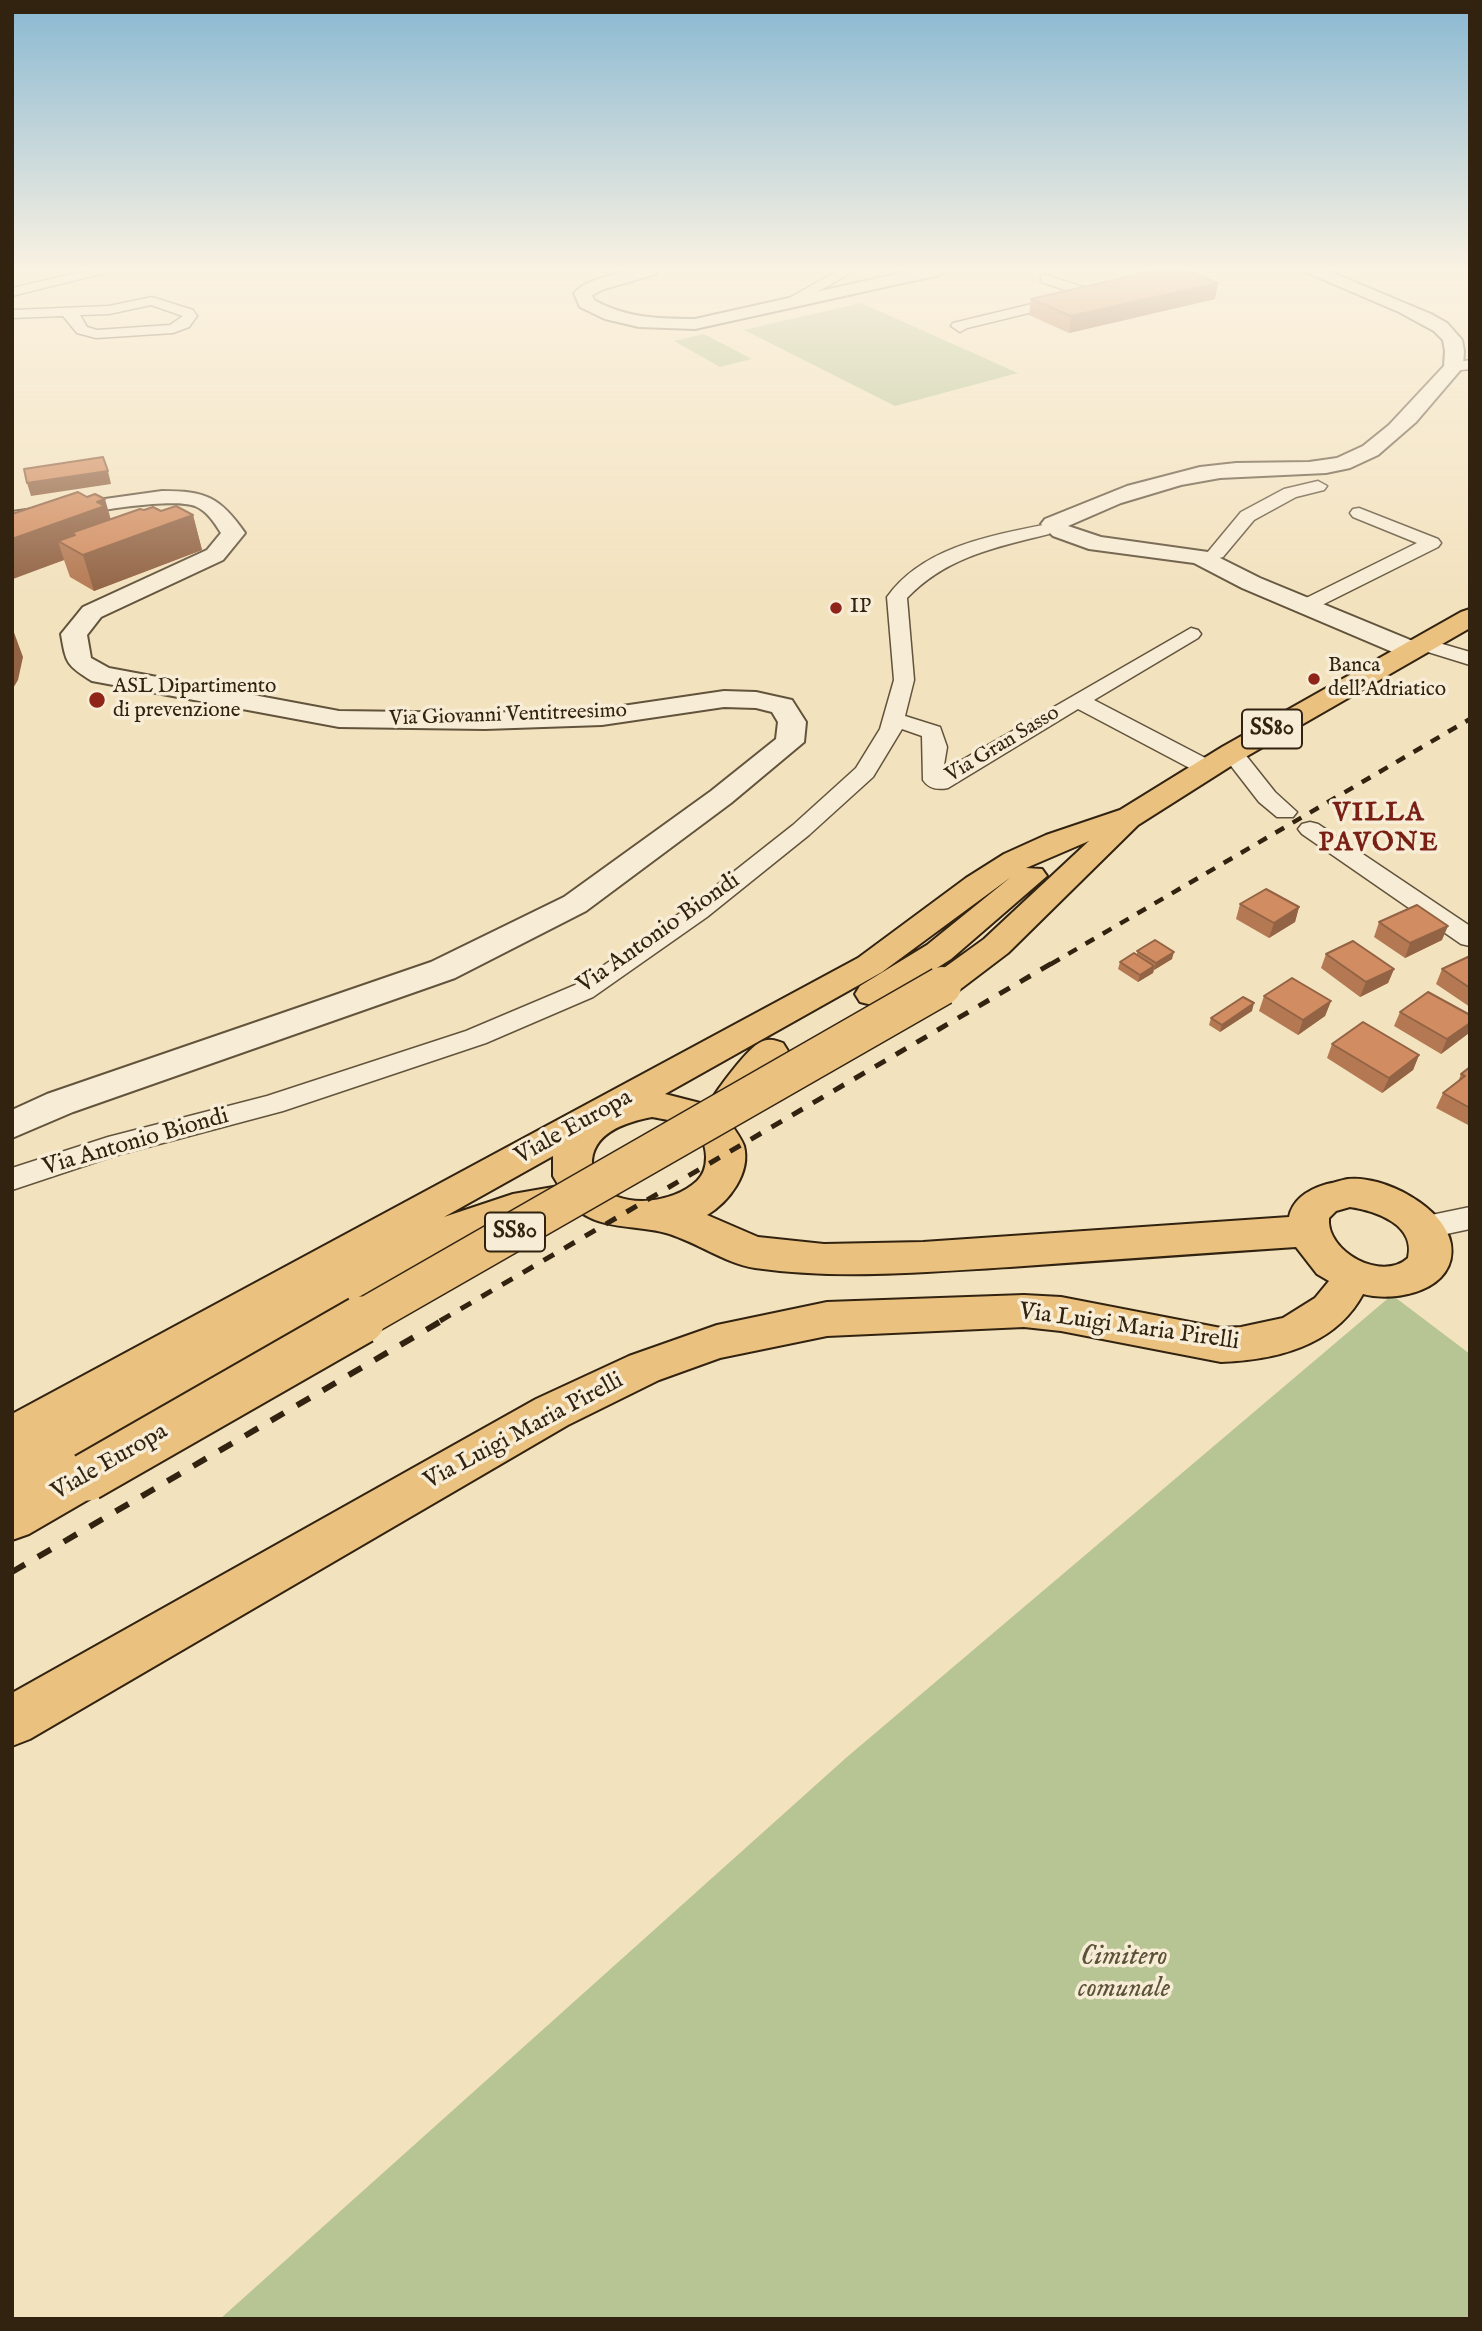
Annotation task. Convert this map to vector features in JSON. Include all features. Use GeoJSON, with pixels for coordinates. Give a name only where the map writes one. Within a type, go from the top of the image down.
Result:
{"type":"FeatureCollection","features":[{"type":"Feature","properties":{"kind":"main road","name":"SS80"},"geometry":{"type":"LineString","coordinates":[[1417,647],[1470,617]]}},
{"type":"Feature","properties":{"kind":"main road","name":"Viale Europa"},"geometry":{"type":"LineString","coordinates":[[652,1104],[752,1056],[770,1051],[908,974],[1042,868],[1232,753],[1417,647]]}},
{"type":"Feature","properties":{"kind":"main road","name":"Viale Europa"},"geometry":{"type":"LineString","coordinates":[[12,1436],[870,965],[919,932],[967,892],[1015,861],[1050,845],[1131,816]]}},
{"type":"Feature","properties":{"kind":"main road","name":"Viale Europa"},"geometry":{"type":"LineString","coordinates":[[12,1519],[942,986],[996,946],[1131,816]]}},
{"type":"Feature","properties":{"kind":"main road","name":"Viale Europa"},"geometry":{"type":"LineString","coordinates":[[719,1132],[723,1113],[733,1091],[761,1065],[770,1051]]}},
{"type":"Feature","properties":{"kind":"main road","name":"SS80"},"geometry":{"type":"LineString","coordinates":[[574,1146],[586,1129],[604,1116],[627,1107],[652,1104],[691,1112],[711,1124],[719,1132],[728,1158],[719,1184],[710,1194],[687,1208],[657,1216],[620,1213],[589,1198]]}},
{"type":"Feature","properties":{"kind":"main road","name":"Viale Europa"},"geometry":{"type":"LineString","coordinates":[[454,1229],[480,1207],[574,1146]]}},
{"type":"Feature","properties":{"kind":"main road"},"geometry":{"type":"LineString","coordinates":[[574,1146],[571,1155],[572,1173],[589,1198]]}},
{"type":"Feature","properties":{"kind":"main road"},"geometry":{"type":"LineString","coordinates":[[719,1184],[729,1196],[738,1218],[754,1233],[788,1255]]}},
{"type":"Feature","properties":{"kind":"main road"},"geometry":{"type":"LineString","coordinates":[[1350,1193],[1386,1200],[1407,1212],[1423,1227],[1428,1237],[1430,1256],[1420,1272],[1411,1278],[1388,1282],[1352,1276],[1327,1261],[1317,1251],[1308,1231],[1310,1214],[1314,1207],[1329,1197],[1350,1193]]}},
{"type":"Feature","properties":{"kind":"main road","name":"Viale Europa"},"geometry":{"type":"LineString","coordinates":[[12,1475],[454,1229],[498,1211],[532,1202],[589,1198]]}},
{"type":"Feature","properties":{"kind":"main road"},"geometry":{"type":"LineString","coordinates":[[657,1216],[697,1227],[752,1252],[824,1260],[863,1260],[1308,1231]]}},
{"type":"Feature","properties":{"kind":"main road","name":"Via Luigi Maria Pirelli"},"geometry":{"type":"LineString","coordinates":[[12,1721],[552,1412],[644,1368],[717,1342],[827,1319],[975,1311],[1061,1314],[1221,1345],[1240,1345],[1285,1337],[1308,1326],[1329,1311],[1341,1298],[1352,1276]]}},
{"type":"Feature","properties":{"kind":"street"},"geometry":{"type":"LineString","coordinates":[[1053,528],[1091,508],[1187,477],[1232,470],[1312,468],[1356,459],[1381,444],[1449,379]]}},
{"type":"Feature","properties":{"kind":"street"},"geometry":{"type":"LineString","coordinates":[[1187,477],[1156,495],[1097,514],[1089,520],[1091,526],[1108,534],[1192,540],[1224,563],[1307,605],[1417,647],[1470,659]]}},
{"type":"Feature","properties":{"kind":"street"},"geometry":{"type":"LineString","coordinates":[[1224,563],[1247,516],[1290,493],[1318,486]]}},
{"type":"Feature","properties":{"kind":"street","name":"Via Giovanni Ventitreesimo"},"geometry":{"type":"LineString","coordinates":[[12,519],[149,499],[197,499],[218,510],[233,533],[215,555],[92,612],[75,634],[79,662],[101,675],[339,719],[485,721],[602,718],[724,699],[756,700],[782,706],[792,722],[790,742],[721,797],[575,904],[443,970],[60,1103],[12,1125]]}},
{"type":"Feature","properties":{"kind":"street"},"geometry":{"type":"LineString","coordinates":[[1307,605],[1439,539],[1359,513]]}},
{"type":"Feature","properties":{"kind":"street"},"geometry":{"type":"LineString","coordinates":[[1053,528],[1097,544],[1200,557],[1224,563]]}},
{"type":"Feature","properties":{"kind":"street","name":"Via Antonio Biondi"},"geometry":{"type":"LineString","coordinates":[[12,1180],[108,1147],[273,1104],[476,1037],[584,991],[698,912],[801,830],[865,772],[891,729],[904,680],[897,597],[912,578],[969,548],[1053,528]]}},
{"type":"Feature","properties":{"kind":"street","name":"Via Gran Sasso"},"geometry":{"type":"LineString","coordinates":[[893,719],[932,732],[938,745],[931,774],[934,780],[940,783],[1191,634]]}},
{"type":"Feature","properties":{"kind":"street","name":"Via Gran Sasso"},"geometry":{"type":"LineString","coordinates":[[1078,700],[1207,768]]}},
{"type":"Feature","properties":{"kind":"street"},"geometry":{"type":"LineString","coordinates":[[1232,753],[1267,797],[1285,812]]}},
{"type":"Feature","properties":{"kind":"street"},"geometry":{"type":"LineString","coordinates":[[1310,829],[1470,938]]}},
{"type":"Feature","properties":{"kind":"street"},"geometry":{"type":"LineString","coordinates":[[1423,1227],[1470,1217]]}},
{"type":"Feature","properties":{"kind":"green space"},"geometry":{"type":"Polygon","coordinates":[[[841,379],[996,379],[895,406],[841,379]]]}},
{"type":"Feature","properties":{"kind":"green space","name":"Cimitero comunale"},"geometry":{"type":"Polygon","coordinates":[[[1392,1295],[1470,1354],[1470,2319],[220,2319],[847,1757],[1392,1295]]]}},
{"type":"Feature","properties":{"kind":"building"},"geometry":{"type":"Polygon","coordinates":[[[103,457],[108,471],[27,483],[24,469],[103,457]]]}},
{"type":"Feature","properties":{"kind":"building"},"geometry":{"type":"Polygon","coordinates":[[[78,492],[87,497],[95,494],[105,499],[97,502],[105,506],[12,539],[12,514],[78,492]]]}},
{"type":"Feature","properties":{"kind":"building"},"geometry":{"type":"Polygon","coordinates":[[[176,506],[193,515],[83,555],[58,541],[75,535],[71,533],[140,509],[153,507],[161,511],[176,506]]]}},
{"type":"Feature","properties":{"kind":"building"},"geometry":{"type":"Polygon","coordinates":[[[1266,889],[1299,907],[1274,923],[1240,904],[1266,889]]]}},
{"type":"Feature","properties":{"kind":"building"},"geometry":{"type":"Polygon","coordinates":[[[1417,905],[1448,926],[1410,943],[1379,922],[1417,905]]]}},
{"type":"Feature","properties":{"kind":"building"},"geometry":{"type":"Polygon","coordinates":[[[1155,940],[1174,952],[1156,963],[1137,951],[1155,940]]]}},
{"type":"Feature","properties":{"kind":"building"},"geometry":{"type":"Polygon","coordinates":[[[1353,941],[1394,969],[1366,982],[1326,954],[1353,941]]]}},
{"type":"Feature","properties":{"kind":"building"},"geometry":{"type":"Polygon","coordinates":[[[1134,953],[1154,966],[1140,975],[1120,962],[1134,953]]]}},
{"type":"Feature","properties":{"kind":"building"},"geometry":{"type":"Polygon","coordinates":[[[1470,956],[1470,988],[1442,969],[1470,956]]]}},
{"type":"Feature","properties":{"kind":"building"},"geometry":{"type":"Polygon","coordinates":[[[1292,978],[1331,1001],[1303,1020],[1264,996],[1292,978]]]}},
{"type":"Feature","properties":{"kind":"building"},"geometry":{"type":"Polygon","coordinates":[[[1428,992],[1470,1015],[1470,1023],[1447,1039],[1400,1012],[1428,992]]]}},
{"type":"Feature","properties":{"kind":"building"},"geometry":{"type":"Polygon","coordinates":[[[1243,997],[1254,1003],[1222,1025],[1211,1018],[1243,997]]]}},
{"type":"Feature","properties":{"kind":"building"},"geometry":{"type":"Polygon","coordinates":[[[1363,1022],[1419,1055],[1389,1078],[1332,1044],[1363,1022]]]}},
{"type":"Feature","properties":{"kind":"building"},"geometry":{"type":"Polygon","coordinates":[[[1470,1067],[1470,1108],[1443,1093],[1465,1076],[1461,1074],[1470,1067]]]}},
{"type":"Feature","properties":{"kind":"railway"},"geometry":{"type":"LineString","coordinates":[[1051,964],[1470,719]]}},
{"type":"Feature","properties":{"kind":"railway"},"geometry":{"type":"LineString","coordinates":[[440,1321],[1054,962]]}},
{"type":"Feature","properties":{"kind":"railway"},"geometry":{"type":"LineString","coordinates":[[12,1572],[443,1320]]}},
{"type":"Feature","properties":{"kind":"place","name":"IP"},"geometry":{"type":"Point","coordinates":[836,608]}},
{"type":"Feature","properties":{"kind":"place","name":"Banca dell'Adriatico"},"geometry":{"type":"Point","coordinates":[1314,679]}},
{"type":"Feature","properties":{"kind":"place","name":"ASL Dipartimento di prevenzione"},"geometry":{"type":"Point","coordinates":[97,700]}},
{"type":"Feature","properties":{"kind":"district","name":"VILLA PAVONE"},"geometry":{"type":"Point","coordinates":[1379,830]}}]}
